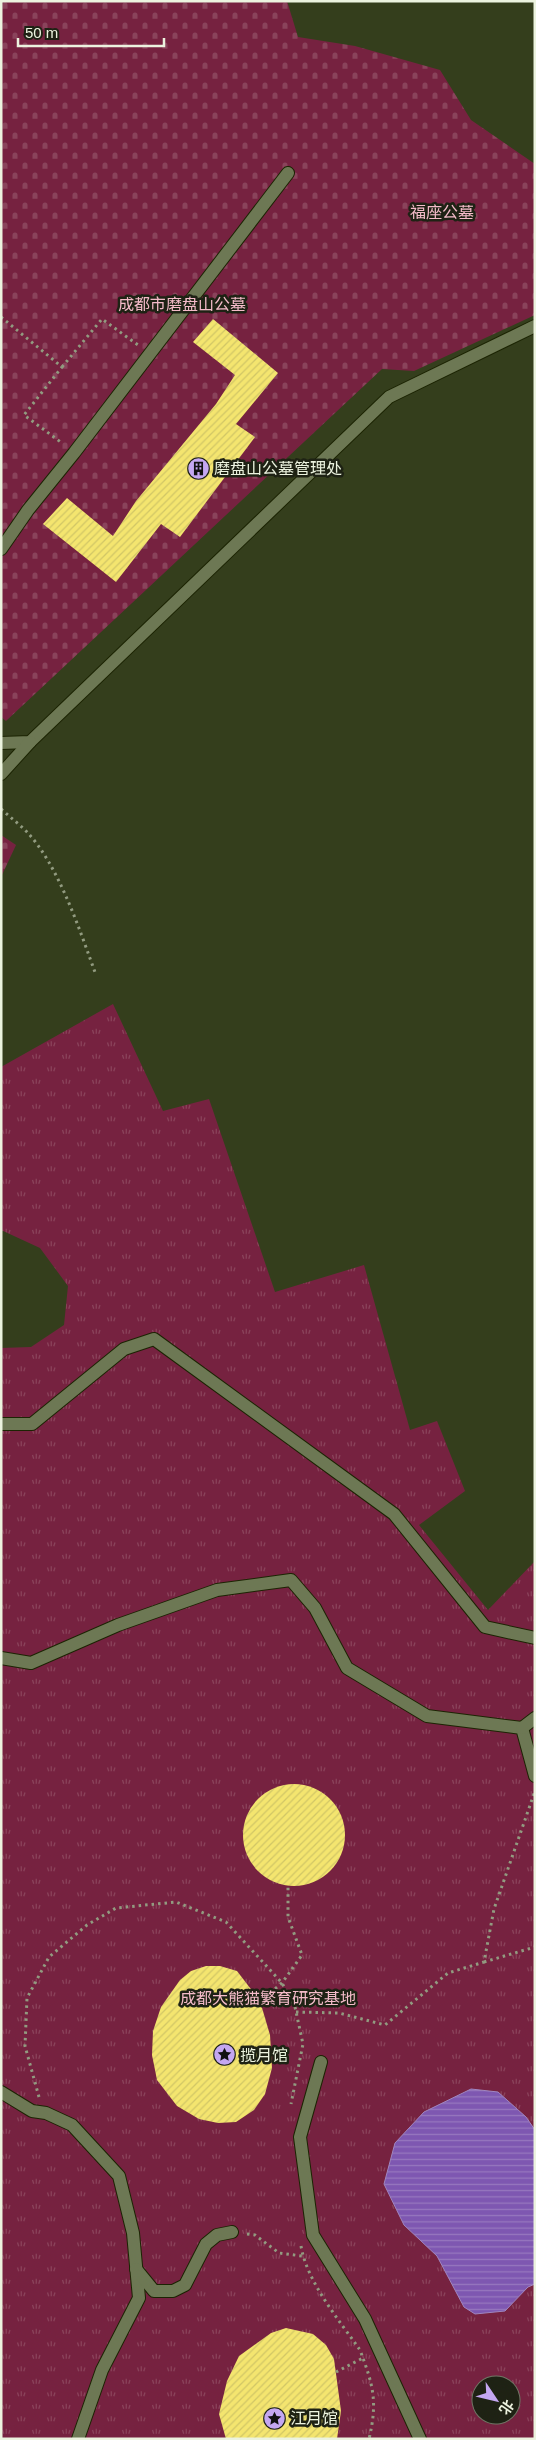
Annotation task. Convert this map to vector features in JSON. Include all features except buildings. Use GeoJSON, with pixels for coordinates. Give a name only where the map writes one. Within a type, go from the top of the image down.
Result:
{"type":"FeatureCollection","features":[{"type":"Feature","properties":{"kind":"street"},"geometry":{"type":"LineString","coordinates":[[1,549],[28,510],[74,453],[288,173]]}},
{"type":"Feature","properties":{"kind":"street"},"geometry":{"type":"LineString","coordinates":[[1,774],[30,742],[389,397],[535,326]]}},
{"type":"Feature","properties":{"kind":"street"},"geometry":{"type":"LineString","coordinates":[[1,743],[30,742]]}},
{"type":"Feature","properties":{"kind":"street"},"geometry":{"type":"LineString","coordinates":[[1,1424],[32,1424],[124,1349],[154,1339],[394,1514],[485,1627],[535,1638]]}},
{"type":"Feature","properties":{"kind":"street"},"geometry":{"type":"LineString","coordinates":[[1,1658],[31,1663],[118,1625],[217,1590],[292,1580],[316,1608],[347,1668],[427,1716],[522,1728],[535,1718]]}},
{"type":"Feature","properties":{"kind":"street"},"geometry":{"type":"LineString","coordinates":[[522,1728],[535,1776]]}},
{"type":"Feature","properties":{"kind":"street"},"geometry":{"type":"LineString","coordinates":[[321,2062],[300,2137],[313,2235],[365,2319],[420,2439]]}},
{"type":"Feature","properties":{"kind":"street"},"geometry":{"type":"LineString","coordinates":[[1,2092],[32,2111],[46,2113],[72,2125],[119,2176],[133,2233],[139,2298],[102,2370],[78,2439]]}},
{"type":"Feature","properties":{"kind":"street"},"geometry":{"type":"LineString","coordinates":[[136,2269],[154,2291],[173,2291],[185,2286],[206,2244],[218,2235],[232,2232]]}},
{"type":"Feature","properties":{"kind":"path"},"geometry":{"type":"LineString","coordinates":[[1,317],[62,366]]}},
{"type":"Feature","properties":{"kind":"path"},"geometry":{"type":"LineString","coordinates":[[74,453],[24,415],[102,319],[150,353]]}},
{"type":"Feature","properties":{"kind":"path"},"geometry":{"type":"LineString","coordinates":[[1,809],[28,833],[54,872],[73,912],[96,975]]}},
{"type":"Feature","properties":{"kind":"path"},"geometry":{"type":"LineString","coordinates":[[484,1962],[494,1909],[535,1790]]}},
{"type":"Feature","properties":{"kind":"path"},"geometry":{"type":"LineString","coordinates":[[260,2001],[282,1983],[302,1955],[288,1917],[288,1886]]}},
{"type":"Feature","properties":{"kind":"path"},"geometry":{"type":"LineString","coordinates":[[46,2113],[38,2094],[25,2046],[27,1998],[49,1957],[87,1925],[116,1908],[176,1902],[226,1922]]}},
{"type":"Feature","properties":{"kind":"path"},"geometry":{"type":"LineString","coordinates":[[296,2012],[339,2013],[385,2025],[448,1973],[535,1946]]}},
{"type":"Feature","properties":{"kind":"path"},"geometry":{"type":"LineString","coordinates":[[232,2232],[255,2235],[279,2253],[302,2256]]}},
{"type":"Feature","properties":{"kind":"path"},"geometry":{"type":"LineString","coordinates":[[336,2372],[363,2358]]}},
{"type":"Feature","properties":{"kind":"green space","name":"成都市磨盘山公墓"},"geometry":{"type":"Polygon","coordinates":[[[1,1],[287,1],[298,37],[355,46],[440,70],[471,120],[535,164],[535,315],[414,371],[382,369],[6,721],[1,717],[1,1]]]}},
{"type":"Feature","properties":{"kind":"green space"},"geometry":{"type":"Polygon","coordinates":[[[1,835],[16,845],[1,877],[1,835]]]}},
{"type":"Feature","properties":{"kind":"green space","name":"成都大熊猫繁育研究基地"},"geometry":{"type":"Polygon","coordinates":[[[113,1004],[163,1111],[209,1099],[275,1292],[364,1265],[410,1430],[437,1421],[465,1491],[419,1525],[488,1610],[535,1561],[535,2439],[1,2439],[1,1348],[31,1347],[64,1325],[68,1286],[40,1248],[1,1230],[1,1067],[113,1004]]]}},
{"type":"Feature","properties":{"kind":"shaded area"},"geometry":{"type":"Polygon","coordinates":[[[471,2089],[498,2092],[526,2117],[535,2130],[535,2284],[528,2287],[505,2311],[475,2314],[464,2307],[437,2256],[404,2225],[384,2184],[395,2143],[424,2112],[471,2089]]]}},
{"type":"Feature","properties":{"kind":"place","name":"磨盘山公墓管理处"},"geometry":{"type":"Point","coordinates":[198,468]}},
{"type":"Feature","properties":{"kind":"place","name":"揽月馆"},"geometry":{"type":"Point","coordinates":[224,2055]}},
{"type":"Feature","properties":{"kind":"place","name":"江月馆"},"geometry":{"type":"Point","coordinates":[274,2418]}},
{"type":"Feature","properties":{"kind":"park label","name":"福座公墓"},"geometry":{"type":"Point","coordinates":[442,212]}}]}
